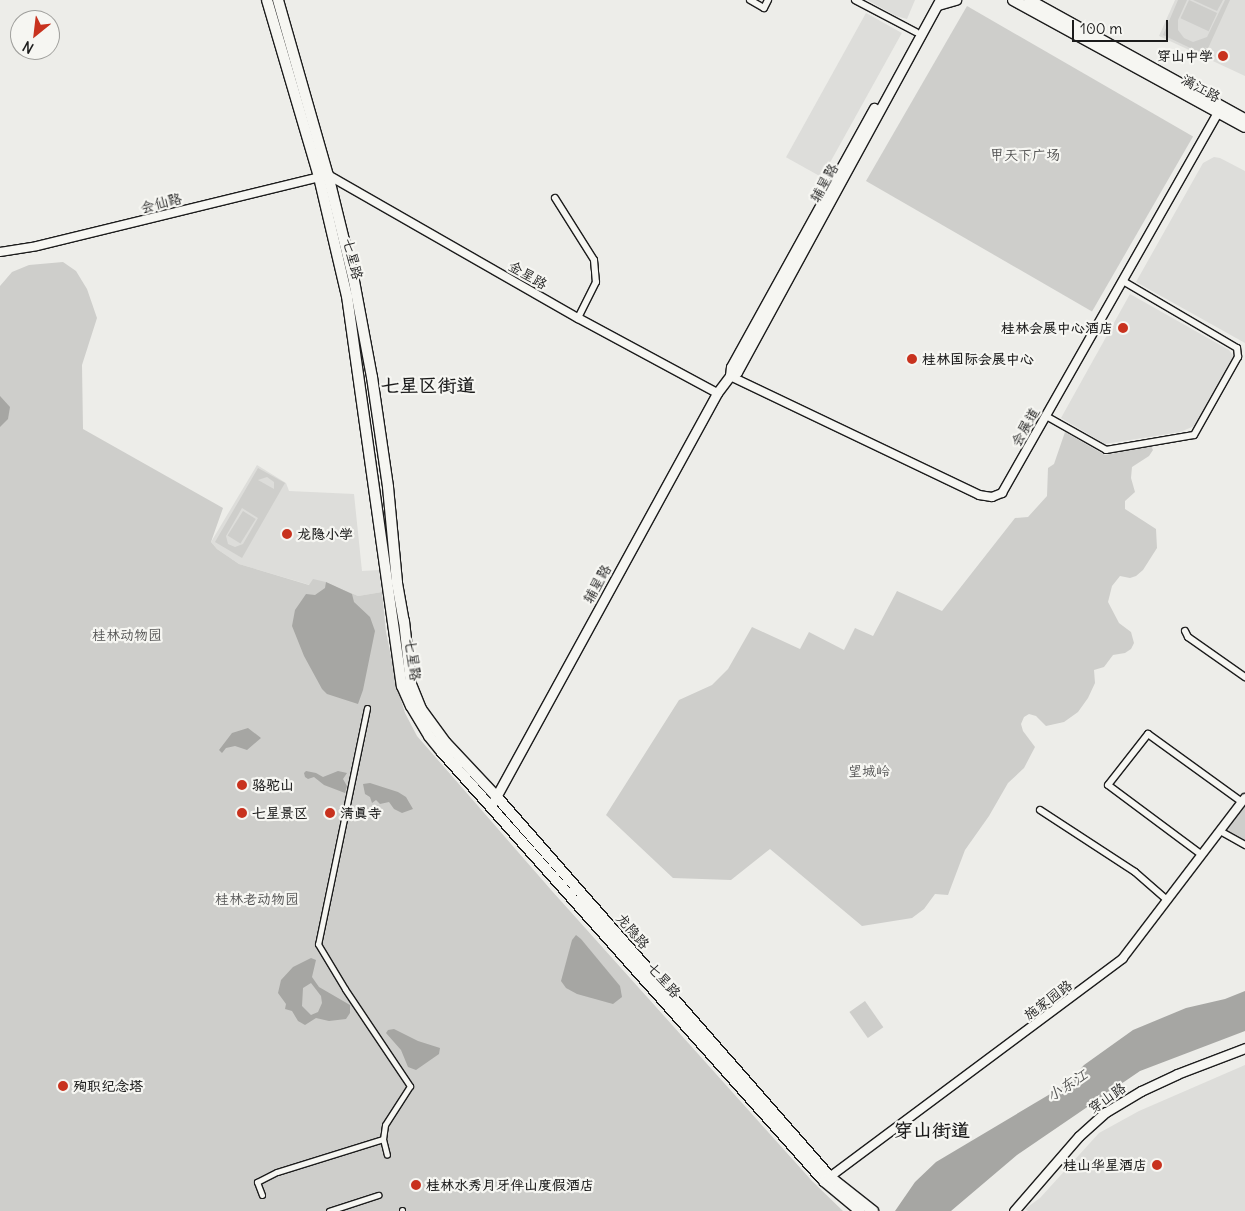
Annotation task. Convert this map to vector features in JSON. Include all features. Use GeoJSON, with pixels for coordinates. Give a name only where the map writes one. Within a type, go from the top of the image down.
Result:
{"type":"FeatureCollection","features":[{"type":"Feature","properties":{"kind":"main road","name":"七星路"},"geometry":{"type":"LineString","coordinates":[[267,0],[354,281],[372,377],[388,487],[397,583],[404,621],[411,684],[421,709]]}},
{"type":"Feature","properties":{"kind":"main road","name":"七星路"},"geometry":{"type":"LineString","coordinates":[[278,0],[323,176],[347,296],[402,686],[428,736],[827,1179]]}},
{"type":"Feature","properties":{"kind":"main road"},"geometry":{"type":"LineString","coordinates":[[935,1],[956,0]]}},
{"type":"Feature","properties":{"kind":"main road","name":"漓江路"},"geometry":{"type":"LineString","coordinates":[[1013,0],[1245,127]]}},
{"type":"Feature","properties":{"kind":"main road","name":"漓江路"},"geometry":{"type":"LineString","coordinates":[[1029,0],[1245,119]]}},
{"type":"Feature","properties":{"kind":"main road","name":"辅星路"},"geometry":{"type":"LineString","coordinates":[[730,376],[731,367],[916,32],[935,1]]}},
{"type":"Feature","properties":{"kind":"main road","name":"辅星路"},"geometry":{"type":"LineString","coordinates":[[490,806],[717,394],[730,376],[736,372],[935,1]]}},
{"type":"Feature","properties":{"kind":"main road","name":"龙隐路"},"geometry":{"type":"LineString","coordinates":[[421,709],[446,743],[496,796],[827,1179],[860,1211]]}},
{"type":"Feature","properties":{"kind":"main road","name":"穿山路"},"geometry":{"type":"LineString","coordinates":[[1014,1211],[1079,1136],[1106,1112],[1141,1091],[1177,1074],[1245,1048]]}},
{"type":"Feature","properties":{"kind":"main road","name":"龙隐路"},"geometry":{"type":"LineString","coordinates":[[827,1179],[872,1211]]}},
{"type":"Feature","properties":{"kind":"street"},"geometry":{"type":"LineString","coordinates":[[750,0],[764,8],[768,0]]}},
{"type":"Feature","properties":{"kind":"street"},"geometry":{"type":"LineString","coordinates":[[855,0],[916,32]]}},
{"type":"Feature","properties":{"kind":"street","name":"会展道"},"geometry":{"type":"LineString","coordinates":[[730,376],[978,495],[992,497],[1002,493],[1218,113]]}},
{"type":"Feature","properties":{"kind":"street","name":"会仙路"},"geometry":{"type":"LineString","coordinates":[[0,252],[37,246],[323,176]]}},
{"type":"Feature","properties":{"kind":"street","name":"金星路"},"geometry":{"type":"LineString","coordinates":[[323,176],[717,394]]}},
{"type":"Feature","properties":{"kind":"street"},"geometry":{"type":"LineString","coordinates":[[555,198],[594,260],[596,282],[578,318]]}},
{"type":"Feature","properties":{"kind":"street"},"geometry":{"type":"LineString","coordinates":[[1046,416],[1106,450],[1194,435],[1238,357],[1237,348],[1123,281]]}},
{"type":"Feature","properties":{"kind":"street"},"geometry":{"type":"LineString","coordinates":[[1185,631],[1188,636],[1245,677]]}},
{"type":"Feature","properties":{"kind":"street"},"geometry":{"type":"LineString","coordinates":[[367,708],[318,944],[345,989],[410,1086],[385,1125],[383,1139],[387,1155]]}},
{"type":"Feature","properties":{"kind":"street"},"geometry":{"type":"LineString","coordinates":[[1202,855],[1108,785],[1148,734],[1244,800]]}},
{"type":"Feature","properties":{"kind":"street","name":"施家园路"},"geometry":{"type":"LineString","coordinates":[[827,1179],[1123,958],[1244,800]]}},
{"type":"Feature","properties":{"kind":"street"},"geometry":{"type":"LineString","coordinates":[[1040,810],[1135,872],[1167,900]]}},
{"type":"Feature","properties":{"kind":"street"},"geometry":{"type":"LineString","coordinates":[[1220,831],[1245,845]]}},
{"type":"Feature","properties":{"kind":"street"},"geometry":{"type":"LineString","coordinates":[[262,1195],[257,1182],[276,1172],[383,1139]]}},
{"type":"Feature","properties":{"kind":"street"},"geometry":{"type":"LineString","coordinates":[[329,1211],[378,1195]]}},
{"type":"Feature","properties":{"kind":"shaded area"},"geometry":{"type":"Polygon","coordinates":[[[867,0],[915,0],[907,19],[896,16],[867,0]]]}},
{"type":"Feature","properties":{"kind":"shaded area","name":"穿山中学"},"geometry":{"type":"Polygon","coordinates":[[[1175,0],[1245,0],[1245,76],[1159,36],[1175,0]]]}},
{"type":"Feature","properties":{"kind":"shaded area"},"geometry":{"type":"Polygon","coordinates":[[[866,13],[902,33],[822,177],[786,157],[866,13]]]}},
{"type":"Feature","properties":{"kind":"shaded area"},"geometry":{"type":"Polygon","coordinates":[[[1214,157],[1220,158],[1245,171],[1245,343],[1136,282],[1203,163],[1214,157]]]}},
{"type":"Feature","properties":{"kind":"shaded area"},"geometry":{"type":"Polygon","coordinates":[[[1130,294],[1229,350],[1234,357],[1197,425],[1180,432],[1105,444],[1061,418],[1130,294]]]}},
{"type":"Feature","properties":{"kind":"shaded area","name":"龙隐小学"},"geometry":{"type":"Polygon","coordinates":[[[257,465],[286,483],[289,491],[354,494],[362,571],[379,570],[382,592],[358,596],[326,582],[310,585],[239,564],[217,549],[211,542],[257,465]]]}},
{"type":"Feature","properties":{"kind":"shaded area","name":"桂山华星酒店"},"geometry":{"type":"Polygon","coordinates":[[[1245,1065],[1245,1211],[1028,1211],[1025,1209],[1040,1198],[1099,1133],[1139,1111],[1245,1065]]]}},
{"type":"Feature","properties":{"kind":"green space"},"geometry":{"type":"Polygon","coordinates":[[[1178,0],[1187,0],[1178,20],[1178,30],[1184,38],[1193,42],[1207,37],[1225,0],[1230,0],[1205,55],[1163,35],[1178,0]]]}},
{"type":"Feature","properties":{"kind":"green space"},"geometry":{"type":"Polygon","coordinates":[[[1189,0],[1217,13],[1209,31],[1181,18],[1189,0]]]}},
{"type":"Feature","properties":{"kind":"green space"},"geometry":{"type":"Polygon","coordinates":[[[1193,0],[1223,0],[1217,11],[1193,0]]]}},
{"type":"Feature","properties":{"kind":"green space","name":"甲天下广场"},"geometry":{"type":"Polygon","coordinates":[[[967,6],[1193,136],[1092,311],[866,181],[967,6]]]}},
{"type":"Feature","properties":{"kind":"green space","name":"七星景区"},"geometry":{"type":"Polygon","coordinates":[[[63,262],[76,271],[87,289],[97,318],[82,365],[83,429],[223,508],[211,542],[217,549],[239,564],[309,585],[313,579],[326,582],[358,596],[382,592],[386,632],[398,690],[405,713],[417,736],[552,891],[812,1181],[843,1211],[0,1211],[0,286],[12,272],[29,265],[63,262]]]}},
{"type":"Feature","properties":{"kind":"green space","name":"望城岭"},"geometry":{"type":"Polygon","coordinates":[[[1065,432],[1105,455],[1151,446],[1153,450],[1149,456],[1132,467],[1131,478],[1135,492],[1125,501],[1125,509],[1156,529],[1157,548],[1143,570],[1136,576],[1130,578],[1120,576],[1112,586],[1108,602],[1119,623],[1131,632],[1134,643],[1131,649],[1125,653],[1113,655],[1104,667],[1094,670],[1095,683],[1088,698],[1078,712],[1064,722],[1046,726],[1036,716],[1029,714],[1024,717],[1021,724],[1023,731],[1035,747],[1024,768],[1008,783],[989,816],[965,850],[948,895],[935,894],[924,909],[912,918],[862,926],[770,849],[731,880],[673,878],[606,815],[679,700],[712,685],[728,669],[752,627],[800,649],[809,632],[844,650],[855,628],[873,636],[897,591],[942,611],[1015,518],[1028,517],[1047,496],[1048,468],[1054,464],[1065,432]]]}},
{"type":"Feature","properties":{"kind":"green space"},"geometry":{"type":"Polygon","coordinates":[[[258,468],[285,483],[242,558],[215,542],[258,468]],[[267,477],[258,480],[274,489],[274,482],[267,477]],[[242,508],[226,536],[228,544],[235,547],[243,544],[258,518],[242,508]]]}},
{"type":"Feature","properties":{"kind":"green space"},"geometry":{"type":"Polygon","coordinates":[[[243,511],[256,519],[240,544],[228,536],[243,511]]]}},
{"type":"Feature","properties":{"kind":"green space"},"geometry":{"type":"Polygon","coordinates":[[[1245,806],[1245,842],[1226,831],[1245,806]]]}},
{"type":"Feature","properties":{"kind":"green space"},"geometry":{"type":"Polygon","coordinates":[[[865,1001],[883,1027],[868,1038],[849,1012],[865,1001]]]}},
{"type":"Feature","properties":{"kind":"water"},"geometry":{"type":"Polygon","coordinates":[[[0,396],[10,407],[8,419],[0,427],[0,396]]]}},
{"type":"Feature","properties":{"kind":"water"},"geometry":{"type":"Polygon","coordinates":[[[326,582],[352,594],[354,602],[370,617],[375,631],[363,690],[358,704],[327,694],[322,689],[304,656],[292,626],[295,610],[306,594],[315,595],[325,588],[326,582]]]}},
{"type":"Feature","properties":{"kind":"water"},"geometry":{"type":"Polygon","coordinates":[[[248,728],[261,738],[247,750],[235,746],[226,748],[222,753],[219,750],[232,733],[248,728]]]}},
{"type":"Feature","properties":{"kind":"water"},"geometry":{"type":"Polygon","coordinates":[[[306,771],[323,777],[338,771],[347,773],[343,779],[347,786],[345,793],[324,785],[314,777],[308,779],[304,773],[306,771]]]}},
{"type":"Feature","properties":{"kind":"water"},"geometry":{"type":"Polygon","coordinates":[[[370,783],[398,792],[406,797],[413,809],[402,813],[394,809],[389,802],[380,804],[376,800],[372,803],[370,797],[365,794],[363,784],[370,783]]]}},
{"type":"Feature","properties":{"kind":"water"},"geometry":{"type":"Polygon","coordinates":[[[576,935],[620,986],[622,997],[613,1004],[577,994],[566,988],[561,981],[572,940],[576,935]]]}},
{"type":"Feature","properties":{"kind":"water"},"geometry":{"type":"Polygon","coordinates":[[[311,958],[316,960],[312,977],[319,987],[350,1005],[350,1013],[346,1019],[329,1021],[316,1018],[305,1025],[298,1021],[292,1011],[285,1009],[286,1004],[278,993],[281,980],[293,967],[311,958]],[[311,983],[303,988],[302,1006],[311,1015],[318,1012],[322,1003],[321,996],[311,983]]]}},
{"type":"Feature","properties":{"kind":"water","name":"小东江"},"geometry":{"type":"Polygon","coordinates":[[[1245,991],[1245,1031],[1140,1071],[1017,1155],[951,1211],[895,1211],[915,1182],[936,1162],[1067,1084],[1084,1065],[1133,1030],[1186,1008],[1225,999],[1245,991]]]}},
{"type":"Feature","properties":{"kind":"water"},"geometry":{"type":"Polygon","coordinates":[[[394,1029],[418,1041],[440,1048],[439,1054],[416,1070],[408,1067],[401,1050],[386,1033],[388,1030],[394,1029]]]}},
{"type":"Feature","properties":{"kind":"place","name":"穿山中学"},"geometry":{"type":"Point","coordinates":[1223,56]}},
{"type":"Feature","properties":{"kind":"place","name":"桂林会展中心酒店"},"geometry":{"type":"Point","coordinates":[1123,328]}},
{"type":"Feature","properties":{"kind":"place","name":"桂林国际会展中心"},"geometry":{"type":"Point","coordinates":[912,359]}},
{"type":"Feature","properties":{"kind":"place","name":"龙隐小学"},"geometry":{"type":"Point","coordinates":[287,534]}},
{"type":"Feature","properties":{"kind":"place","name":"骆驼山"},"geometry":{"type":"Point","coordinates":[242,785]}},
{"type":"Feature","properties":{"kind":"place","name":"七星景区"},"geometry":{"type":"Point","coordinates":[242,813]}},
{"type":"Feature","properties":{"kind":"place","name":"清真寺"},"geometry":{"type":"Point","coordinates":[330,813]}},
{"type":"Feature","properties":{"kind":"place","name":"殉职纪念塔"},"geometry":{"type":"Point","coordinates":[63,1086]}},
{"type":"Feature","properties":{"kind":"place","name":"桂山华星酒店"},"geometry":{"type":"Point","coordinates":[1157,1165]}},
{"type":"Feature","properties":{"kind":"place","name":"桂林水秀月牙伴山度假酒店"},"geometry":{"type":"Point","coordinates":[416,1185]}},
{"type":"Feature","properties":{"kind":"district","name":"七星区街道"},"geometry":{"type":"Point","coordinates":[428,386]}},
{"type":"Feature","properties":{"kind":"district","name":"穿山街道"},"geometry":{"type":"Point","coordinates":[932,1131]}},
{"type":"Feature","properties":{"kind":"park label","name":"桂林动物园"},"geometry":{"type":"Point","coordinates":[127,635]}},
{"type":"Feature","properties":{"kind":"park label","name":"桂林老动物园"},"geometry":{"type":"Point","coordinates":[257,899]}}]}
